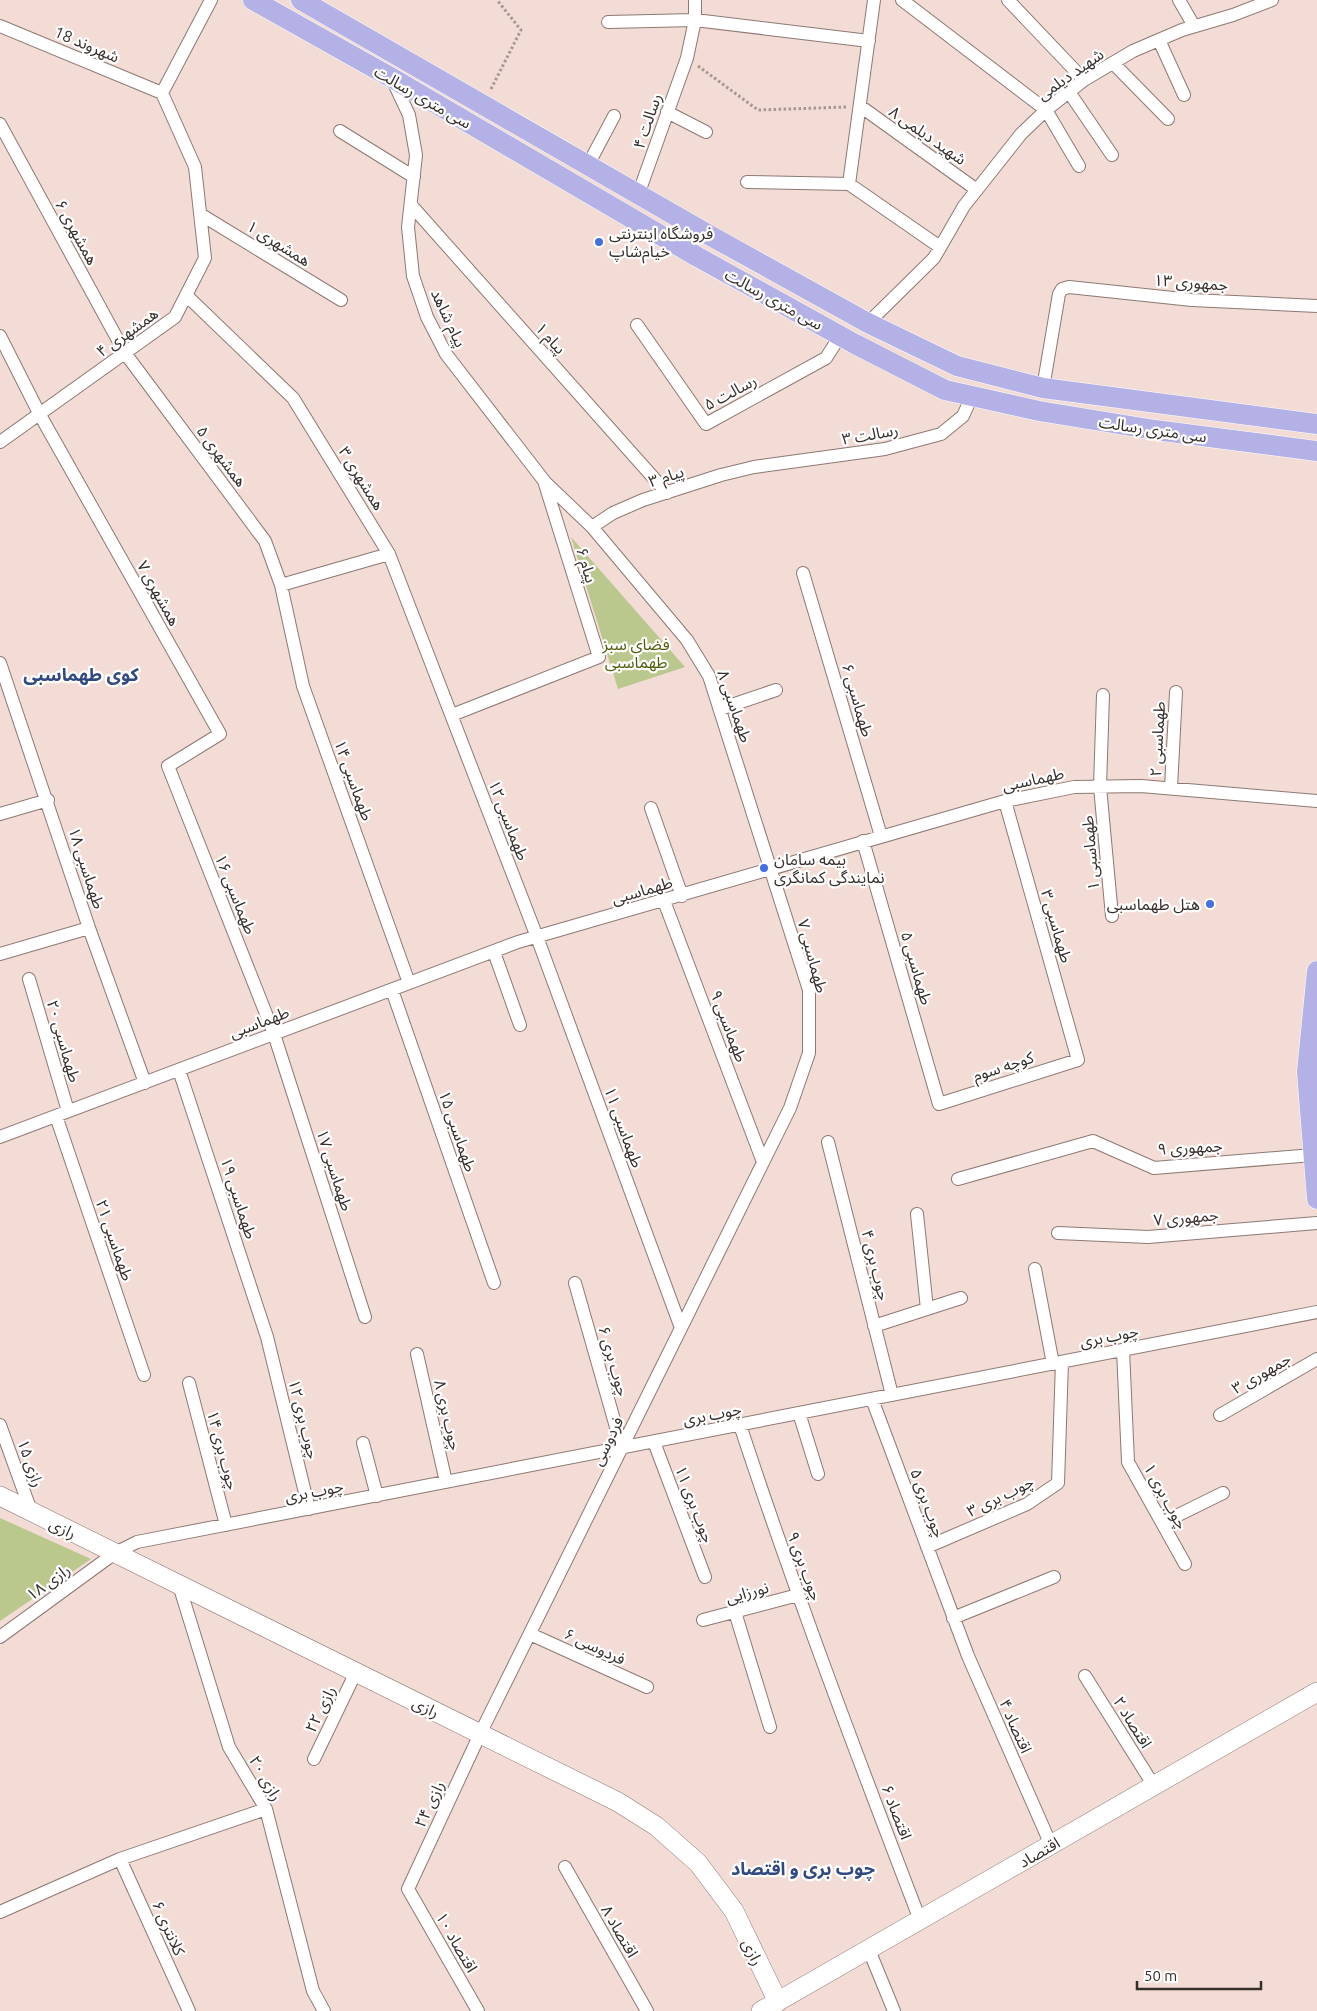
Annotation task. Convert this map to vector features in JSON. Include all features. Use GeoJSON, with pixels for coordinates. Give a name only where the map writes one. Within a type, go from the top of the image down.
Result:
{"type":"FeatureCollection","features":[{"type":"Feature","properties":{"kind":"main road","name":"سی متری رسالت"},"geometry":{"type":"LineString","coordinates":[[253,0],[392,78],[696,256],[840,336],[945,390],[1039,411],[1155,430],[1317,451]]}},
{"type":"Feature","properties":{"kind":"main road","name":"سی متری رسالت"},"geometry":{"type":"LineString","coordinates":[[301,0],[709,235],[868,323],[957,366],[1043,388],[1317,424]]}},
{"type":"Feature","properties":{"kind":"main road"},"geometry":{"type":"LineString","coordinates":[[696,256],[709,235]]}},
{"type":"Feature","properties":{"kind":"main road"},"geometry":{"type":"LineString","coordinates":[[1317,971],[1312,1072],[1317,1199]]}},
{"type":"Feature","properties":{"kind":"main road","name":"رازی"},"geometry":{"type":"LineString","coordinates":[[0,1496],[618,1802],[656,1826],[698,1863],[734,1912],[778,2002]]}},
{"type":"Feature","properties":{"kind":"main road","name":"اقتصاد"},"geometry":{"type":"LineString","coordinates":[[761,2011],[1317,1692]]}},
{"type":"Feature","properties":{"kind":"street"},"geometry":{"type":"LineString","coordinates":[[162,93],[211,0]]}},
{"type":"Feature","properties":{"kind":"street","name":"۴ رسالت"},"geometry":{"type":"LineString","coordinates":[[638,195],[687,58],[695,20],[695,0]]}},
{"type":"Feature","properties":{"kind":"street"},"geometry":{"type":"LineString","coordinates":[[849,184],[874,0]]}},
{"type":"Feature","properties":{"kind":"street"},"geometry":{"type":"LineString","coordinates":[[902,0],[1046,110],[1078,166]]}},
{"type":"Feature","properties":{"kind":"street"},"geometry":{"type":"LineString","coordinates":[[1008,0],[1084,80]]}},
{"type":"Feature","properties":{"kind":"street"},"geometry":{"type":"LineString","coordinates":[[1179,0],[1194,26]]}},
{"type":"Feature","properties":{"kind":"street","name":"شهید دیلمی"},"geometry":{"type":"LineString","coordinates":[[868,323],[934,258],[964,206],[1021,134],[1046,110],[1084,80],[1133,51],[1194,26],[1233,15],[1272,0]]}},
{"type":"Feature","properties":{"kind":"street"},"geometry":{"type":"LineString","coordinates":[[608,22],[695,20],[869,41]]}},
{"type":"Feature","properties":{"kind":"street","name":"شهروند 18"},"geometry":{"type":"LineString","coordinates":[[0,26],[162,93]]}},
{"type":"Feature","properties":{"kind":"street"},"geometry":{"type":"LineString","coordinates":[[1159,40],[1184,95]]}},
{"type":"Feature","properties":{"kind":"street"},"geometry":{"type":"LineString","coordinates":[[1113,63],[1168,120]]}},
{"type":"Feature","properties":{"kind":"street","name":"پیام شاهد"},"geometry":{"type":"LineString","coordinates":[[392,78],[409,115],[416,155],[408,227],[413,276],[427,317],[446,354],[544,482],[592,527]]}},
{"type":"Feature","properties":{"kind":"street"},"geometry":{"type":"LineString","coordinates":[[1069,92],[1112,155]]}},
{"type":"Feature","properties":{"kind":"street","name":"همشهری ۴"},"geometry":{"type":"LineString","coordinates":[[0,442],[175,317],[205,258],[195,166],[162,93]]}},
{"type":"Feature","properties":{"kind":"street","name":"۸ شهید دیلمی"},"geometry":{"type":"LineString","coordinates":[[860,106],[977,190]]}},
{"type":"Feature","properties":{"kind":"street"},"geometry":{"type":"LineString","coordinates":[[667,112],[706,132]]}},
{"type":"Feature","properties":{"kind":"street"},"geometry":{"type":"LineString","coordinates":[[588,165],[614,116]]}},
{"type":"Feature","properties":{"kind":"street","name":"۶ همشهری"},"geometry":{"type":"LineString","coordinates":[[0,125],[125,353]]}},
{"type":"Feature","properties":{"kind":"street"},"geometry":{"type":"LineString","coordinates":[[340,131],[414,178]]}},
{"type":"Feature","properties":{"kind":"street"},"geometry":{"type":"LineString","coordinates":[[747,182],[849,184],[940,247]]}},
{"type":"Feature","properties":{"kind":"street","name":"۱ پیام"},"geometry":{"type":"LineString","coordinates":[[411,205],[667,492]]}},
{"type":"Feature","properties":{"kind":"street","name":"۱ همشهری"},"geometry":{"type":"LineString","coordinates":[[200,214],[341,300]]}},
{"type":"Feature","properties":{"kind":"street","name":"۱۳ جمهوری"},"geometry":{"type":"LineString","coordinates":[[1043,388],[1059,294],[1062,289],[1069,287],[1192,300],[1317,306]]}},
{"type":"Feature","properties":{"kind":"street","name":"۳ همشهری"},"geometry":{"type":"LineString","coordinates":[[186,295],[293,398],[389,554],[452,716]]}},
{"type":"Feature","properties":{"kind":"street","name":"۵ رسالت"},"geometry":{"type":"LineString","coordinates":[[637,325],[706,424],[826,358],[840,336]]}},
{"type":"Feature","properties":{"kind":"street"},"geometry":{"type":"LineString","coordinates":[[0,336],[40,415]]}},
{"type":"Feature","properties":{"kind":"street","name":"۵ همشهری"},"geometry":{"type":"LineString","coordinates":[[125,353],[265,541],[281,585]]}},
{"type":"Feature","properties":{"kind":"street","name":"۳ رسالت"},"geometry":{"type":"LineString","coordinates":[[754,467],[885,449],[941,434],[963,416],[972,396]]}},
{"type":"Feature","properties":{"kind":"street","name":"۷ همشهری"},"geometry":{"type":"LineString","coordinates":[[40,415],[220,734],[168,766]]}},
{"type":"Feature","properties":{"kind":"street","name":"۳ پیام"},"geometry":{"type":"LineString","coordinates":[[592,527],[613,513],[667,492],[754,467]]}},
{"type":"Feature","properties":{"kind":"street","name":"۶ پیام"},"geometry":{"type":"LineString","coordinates":[[452,716],[599,657],[544,482]]}},
{"type":"Feature","properties":{"kind":"street","name":"۸ طهماسبی"},"geometry":{"type":"LineString","coordinates":[[592,527],[688,640],[709,676],[771,870]]}},
{"type":"Feature","properties":{"kind":"street"},"geometry":{"type":"LineString","coordinates":[[281,585],[389,554]]}},
{"type":"Feature","properties":{"kind":"street","name":"۶ طهماسبی"},"geometry":{"type":"LineString","coordinates":[[803,573],[881,836]]}},
{"type":"Feature","properties":{"kind":"street","name":"۱۴ طهماسبی"},"geometry":{"type":"LineString","coordinates":[[281,585],[303,686],[410,983]]}},
{"type":"Feature","properties":{"kind":"street","name":"۱۸ طهماسبی"},"geometry":{"type":"LineString","coordinates":[[0,664],[144,1083]]}},
{"type":"Feature","properties":{"kind":"street"},"geometry":{"type":"LineString","coordinates":[[720,709],[776,690]]}},
{"type":"Feature","properties":{"kind":"street","name":"۲ طهماسبی"},"geometry":{"type":"LineString","coordinates":[[1171,788],[1176,692]]}},
{"type":"Feature","properties":{"kind":"street","name":"۱ طهماسبی"},"geometry":{"type":"LineString","coordinates":[[1103,695],[1100,786],[1112,916]]}},
{"type":"Feature","properties":{"kind":"street","name":"۱۲ طهماسبی"},"geometry":{"type":"LineString","coordinates":[[452,716],[537,937]]}},
{"type":"Feature","properties":{"kind":"street","name":"۱۶ طهماسبی"},"geometry":{"type":"LineString","coordinates":[[168,766],[274,1034]]}},
{"type":"Feature","properties":{"kind":"street","name":"طهماسبی"},"geometry":{"type":"LineString","coordinates":[[0,1136],[537,937],[1005,801],[1074,787],[1141,786],[1317,801]]}},
{"type":"Feature","properties":{"kind":"street"},"geometry":{"type":"LineString","coordinates":[[0,814],[48,800]]}},
{"type":"Feature","properties":{"kind":"street","name":"۳ طهماسبی"},"geometry":{"type":"LineString","coordinates":[[1005,801],[1078,1060]]}},
{"type":"Feature","properties":{"kind":"street"},"geometry":{"type":"LineString","coordinates":[[651,808],[682,896]]}},
{"type":"Feature","properties":{"kind":"street","name":"۵ طهماسبی"},"geometry":{"type":"LineString","coordinates":[[863,841],[939,1104]]}},
{"type":"Feature","properties":{"kind":"street","name":"۷ طهماسبی"},"geometry":{"type":"LineString","coordinates":[[763,1162],[790,1108],[809,1053],[809,990],[771,870]]}},
{"type":"Feature","properties":{"kind":"street","name":"۹ طهماسبی"},"geometry":{"type":"LineString","coordinates":[[664,901],[763,1162]]}},
{"type":"Feature","properties":{"kind":"street"},"geometry":{"type":"LineString","coordinates":[[0,954],[90,928]]}},
{"type":"Feature","properties":{"kind":"street","name":"۱۱ طهماسبی"},"geometry":{"type":"LineString","coordinates":[[537,937],[681,1328]]}},
{"type":"Feature","properties":{"kind":"street"},"geometry":{"type":"LineString","coordinates":[[494,952],[520,1025]]}},
{"type":"Feature","properties":{"kind":"street","name":"۲۰ طهماسبی"},"geometry":{"type":"LineString","coordinates":[[29,979],[62,1114]]}},
{"type":"Feature","properties":{"kind":"street","name":"۱۵ طهماسبی"},"geometry":{"type":"LineString","coordinates":[[392,990],[494,1283]]}},
{"type":"Feature","properties":{"kind":"street","name":"۱۷ طهماسبی"},"geometry":{"type":"LineString","coordinates":[[274,1034],[365,1317]]}},
{"type":"Feature","properties":{"kind":"street","name":"کوچه سوم"},"geometry":{"type":"LineString","coordinates":[[939,1104],[1078,1060]]}},
{"type":"Feature","properties":{"kind":"street","name":"۱۹ طهماسبی"},"geometry":{"type":"LineString","coordinates":[[179,1070],[267,1337]]}},
{"type":"Feature","properties":{"kind":"street","name":"۲۱ طهماسبی"},"geometry":{"type":"LineString","coordinates":[[62,1114],[144,1375]]}},
{"type":"Feature","properties":{"kind":"street","name":"۹ جمهوری"},"geometry":{"type":"LineString","coordinates":[[958,1179],[1093,1141],[1154,1168],[1314,1143]]}},
{"type":"Feature","properties":{"kind":"street","name":"۴ چوب بری"},"geometry":{"type":"LineString","coordinates":[[828,1142],[892,1395]]}},
{"type":"Feature","properties":{"kind":"street","name":"فردوسی"},"geometry":{"type":"LineString","coordinates":[[480,1734],[763,1162]]}},
{"type":"Feature","properties":{"kind":"street"},"geometry":{"type":"LineString","coordinates":[[917,1214],[927,1309]]}},
{"type":"Feature","properties":{"kind":"street","name":"۷ جمهوری"},"geometry":{"type":"LineString","coordinates":[[1058,1233],[1148,1237],[1317,1223]]}},
{"type":"Feature","properties":{"kind":"street"},"geometry":{"type":"LineString","coordinates":[[1035,1269],[1057,1363]]}},
{"type":"Feature","properties":{"kind":"street","name":"۶ چوب بری"},"geometry":{"type":"LineString","coordinates":[[575,1283],[622,1448]]}},
{"type":"Feature","properties":{"kind":"street"},"geometry":{"type":"LineString","coordinates":[[874,1326],[961,1298]]}},
{"type":"Feature","properties":{"kind":"street","name":"چوب بری"},"geometry":{"type":"LineString","coordinates":[[116,1554],[137,1542],[1317,1312]]}},
{"type":"Feature","properties":{"kind":"street","name":"۱۲ چوب بری"},"geometry":{"type":"LineString","coordinates":[[267,1337],[309,1509]]}},
{"type":"Feature","properties":{"kind":"street","name":"۱ چوب بری"},"geometry":{"type":"LineString","coordinates":[[1123,1350],[1128,1462],[1186,1564]]}},
{"type":"Feature","properties":{"kind":"street","name":"۸ چوب بری"},"geometry":{"type":"LineString","coordinates":[[417,1354],[446,1482]]}},
{"type":"Feature","properties":{"kind":"street","name":"۳ جمهوری"},"geometry":{"type":"LineString","coordinates":[[1220,1415],[1317,1359]]}},
{"type":"Feature","properties":{"kind":"street","name":"۳ چوب بری"},"geometry":{"type":"LineString","coordinates":[[927,1547],[1027,1504],[1058,1483],[1057,1363]]}},
{"type":"Feature","properties":{"kind":"street","name":"۱۴ چوب بری"},"geometry":{"type":"LineString","coordinates":[[189,1383],[226,1525]]}},
{"type":"Feature","properties":{"kind":"street","name":"۵ چوب بری"},"geometry":{"type":"LineString","coordinates":[[872,1399],[954,1618]]}},
{"type":"Feature","properties":{"kind":"street"},"geometry":{"type":"LineString","coordinates":[[799,1413],[818,1474]]}},
{"type":"Feature","properties":{"kind":"street","name":"۱۵ رازی"},"geometry":{"type":"LineString","coordinates":[[0,1425],[30,1512]]}},
{"type":"Feature","properties":{"kind":"street","name":"۹ چوب بری"},"geometry":{"type":"LineString","coordinates":[[740,1425],[842,1716]]}},
{"type":"Feature","properties":{"kind":"street","name":"۱۱ چوب بری"},"geometry":{"type":"LineString","coordinates":[[654,1442],[705,1577]]}},
{"type":"Feature","properties":{"kind":"street"},"geometry":{"type":"LineString","coordinates":[[363,1443],[376,1496]]}},
{"type":"Feature","properties":{"kind":"street"},"geometry":{"type":"LineString","coordinates":[[1162,1523],[1223,1493]]}},
{"type":"Feature","properties":{"kind":"street","name":"رازی ۱۸"},"geometry":{"type":"LineString","coordinates":[[0,1638],[116,1554]]}},
{"type":"Feature","properties":{"kind":"street"},"geometry":{"type":"LineString","coordinates":[[954,1618],[1054,1577]]}},
{"type":"Feature","properties":{"kind":"street","name":"رازی ۲۰"},"geometry":{"type":"LineString","coordinates":[[179,1585],[229,1747],[266,1809],[313,1991],[324,2011]]}},
{"type":"Feature","properties":{"kind":"street","name":"نورزایی"},"geometry":{"type":"LineString","coordinates":[[703,1620],[798,1595]]}},
{"type":"Feature","properties":{"kind":"street"},"geometry":{"type":"LineString","coordinates":[[735,1612],[770,1727]]}},
{"type":"Feature","properties":{"kind":"street","name":"۴ اقتصاد"},"geometry":{"type":"LineString","coordinates":[[954,1618],[968,1656],[1051,1845]]}},
{"type":"Feature","properties":{"kind":"street","name":"فردوسی ۶"},"geometry":{"type":"LineString","coordinates":[[530,1634],[647,1687]]}},
{"type":"Feature","properties":{"kind":"street","name":"رازی ۲۲"},"geometry":{"type":"LineString","coordinates":[[314,1759],[356,1672]]}},
{"type":"Feature","properties":{"kind":"street","name":"۲ اقتصاد"},"geometry":{"type":"LineString","coordinates":[[1085,1676],[1154,1786]]}},
{"type":"Feature","properties":{"kind":"street","name":"۶ اقتصاد"},"geometry":{"type":"LineString","coordinates":[[842,1716],[920,1920]]}},
{"type":"Feature","properties":{"kind":"street","name":"رازی ۲۴"},"geometry":{"type":"LineString","coordinates":[[408,1889],[480,1734]]}},
{"type":"Feature","properties":{"kind":"street"},"geometry":{"type":"LineString","coordinates":[[0,1912],[120,1859],[266,1809]]}},
{"type":"Feature","properties":{"kind":"street","name":"کلانتری ۶"},"geometry":{"type":"LineString","coordinates":[[120,1859],[189,2011]]}},
{"type":"Feature","properties":{"kind":"street","name":"۸ اقتصاد"},"geometry":{"type":"LineString","coordinates":[[565,1866],[647,2011]]}},
{"type":"Feature","properties":{"kind":"street","name":"۱۰ اقتصاد"},"geometry":{"type":"LineString","coordinates":[[408,1889],[478,2011]]}},
{"type":"Feature","properties":{"kind":"street"},"geometry":{"type":"LineString","coordinates":[[869,1950],[894,2011]]}},
{"type":"Feature","properties":{"kind":"path"},"geometry":{"type":"LineString","coordinates":[[482,105],[521,30],[497,0]]}},
{"type":"Feature","properties":{"kind":"path"},"geometry":{"type":"LineString","coordinates":[[687,58],[758,110],[860,106]]}},
{"type":"Feature","properties":{"kind":"green space","name":"فضای سبز طهماسبی"},"geometry":{"type":"Polygon","coordinates":[[[571,537],[685,667],[618,689],[571,537]]]}},
{"type":"Feature","properties":{"kind":"green space"},"geometry":{"type":"Polygon","coordinates":[[[0,1518],[91,1559],[0,1621],[0,1518]]]}},
{"type":"Feature","properties":{"kind":"place","name":"فروشگاه اینترنتی خیام‌شاپ"},"geometry":{"type":"Point","coordinates":[599,242]}},
{"type":"Feature","properties":{"kind":"place","name":"بیمه سامان نمایندگی کمانگری"},"geometry":{"type":"Point","coordinates":[764,868]}},
{"type":"Feature","properties":{"kind":"place","name":"هتل طهماسبی"},"geometry":{"type":"Point","coordinates":[1210,904]}},
{"type":"Feature","properties":{"kind":"district","name":"کوی طهماسبی"},"geometry":{"type":"Point","coordinates":[81,674]}},
{"type":"Feature","properties":{"kind":"district","name":"چوب بری و اقتصاد"},"geometry":{"type":"Point","coordinates":[803,1868]}}]}
